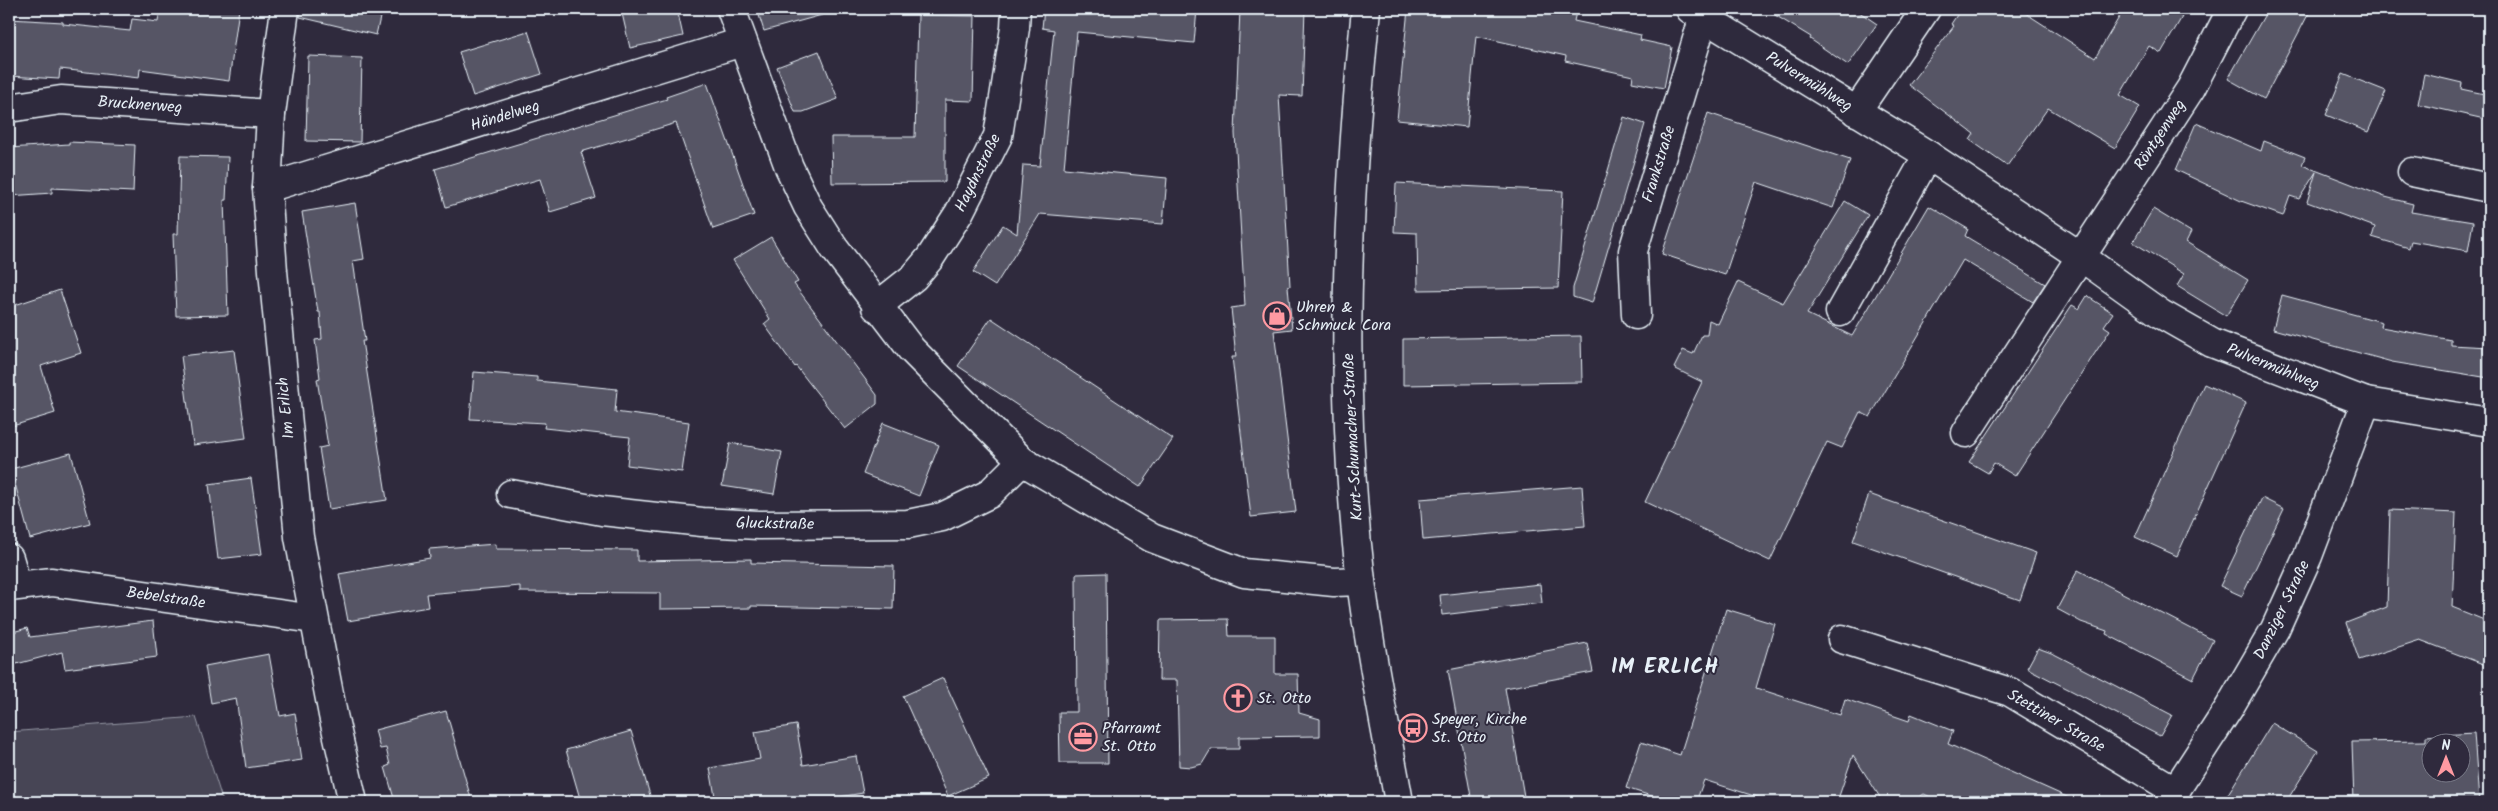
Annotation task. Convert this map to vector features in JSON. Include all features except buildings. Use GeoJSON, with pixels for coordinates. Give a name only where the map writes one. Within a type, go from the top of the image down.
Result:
{"type":"FeatureCollection","features":[{"type":"Feature","properties":{"kind":"street","name":"Im Erlich"},"geometry":{"type":"LineString","coordinates":[[285,9],[271,114],[267,188],[272,271],[299,537],[314,619],[353,802]]}},
{"type":"Feature","properties":{"kind":"street"},"geometry":{"type":"LineString","coordinates":[[731,9],[788,167],[808,207],[834,248],[876,307],[911,349],[1022,461],[1152,538],[1244,573],[1334,582],[1361,581]]}},
{"type":"Feature","properties":{"kind":"street","name":"Haydnstraße"},"geometry":{"type":"LineString","coordinates":[[876,307],[914,277],[930,258],[959,213],[998,136],[1015,28],[1016,9]]}},
{"type":"Feature","properties":{"kind":"street","name":"Kurt-Schumacher-Straße"},"geometry":{"type":"LineString","coordinates":[[1366,9],[1356,103],[1348,303],[1353,475],[1361,581],[1399,802]]}},
{"type":"Feature","properties":{"kind":"street"},"geometry":{"type":"LineString","coordinates":[[1856,112],[1926,9]]}},
{"type":"Feature","properties":{"kind":"street","name":"Röntgenweg"},"geometry":{"type":"LineString","coordinates":[[2080,256],[2191,88],[2232,9]]}},
{"type":"Feature","properties":{"kind":"street","name":"Pulvermühlweg"},"geometry":{"type":"LineString","coordinates":[[1697,12],[1928,155],[2080,256],[2161,314],[2212,343],[2366,402],[2489,422]]}},
{"type":"Feature","properties":{"kind":"street","name":"Frankstraße"},"geometry":{"type":"LineString","coordinates":[[1636,315],[1633,251],[1697,12]]}},
{"type":"Feature","properties":{"kind":"street","name":"Händelweg"},"geometry":{"type":"LineString","coordinates":[[267,188],[742,42]]}},
{"type":"Feature","properties":{"kind":"street","name":"Brucknerweg"},"geometry":{"type":"LineString","coordinates":[[9,108],[61,100],[271,114]]}},
{"type":"Feature","properties":{"kind":"street"},"geometry":{"type":"LineString","coordinates":[[1840,312],[1928,155]]}},
{"type":"Feature","properties":{"kind":"street"},"geometry":{"type":"LineString","coordinates":[[2412,172],[2489,188]]}},
{"type":"Feature","properties":{"kind":"street"},"geometry":{"type":"LineString","coordinates":[[1966,433],[2080,256]]}},
{"type":"Feature","properties":{"kind":"street","name":"Danziger Straße"},"geometry":{"type":"LineString","coordinates":[[2172,797],[2229,708],[2275,628],[2308,556],[2366,402]]}},
{"type":"Feature","properties":{"kind":"street","name":"Gluckstraße"},"geometry":{"type":"LineString","coordinates":[[511,494],[611,512],[702,522],[908,524],[942,517],[989,494],[1022,461]]}},
{"type":"Feature","properties":{"kind":"street","name":"Bebelstraße"},"geometry":{"type":"LineString","coordinates":[[9,558],[13,586],[52,582],[314,619]]}},
{"type":"Feature","properties":{"kind":"street","name":"Stettiner Straße"},"geometry":{"type":"LineString","coordinates":[[1842,639],[2010,692],[2172,797]]}},
{"type":"Feature","properties":{"kind":"shaded area"},"geometry":{"type":"Polygon","coordinates":[[[196,717],[223,802],[9,802],[9,732],[196,717]]]}},
{"type":"Feature","properties":{"kind":"place","name":"Uhren & Schmuck Cora"},"geometry":{"type":"Point","coordinates":[1277,316]}},
{"type":"Feature","properties":{"kind":"place","name":"St. Otto"},"geometry":{"type":"Point","coordinates":[1238,698]}},
{"type":"Feature","properties":{"kind":"place","name":"Speyer, Kirche St. Otto"},"geometry":{"type":"Point","coordinates":[1413,728]}},
{"type":"Feature","properties":{"kind":"place","name":"Pfarramt St. Otto"},"geometry":{"type":"Point","coordinates":[1083,737]}},
{"type":"Feature","properties":{"kind":"district","name":"IM ERLICH"},"geometry":{"type":"Point","coordinates":[1665,667]}}]}
